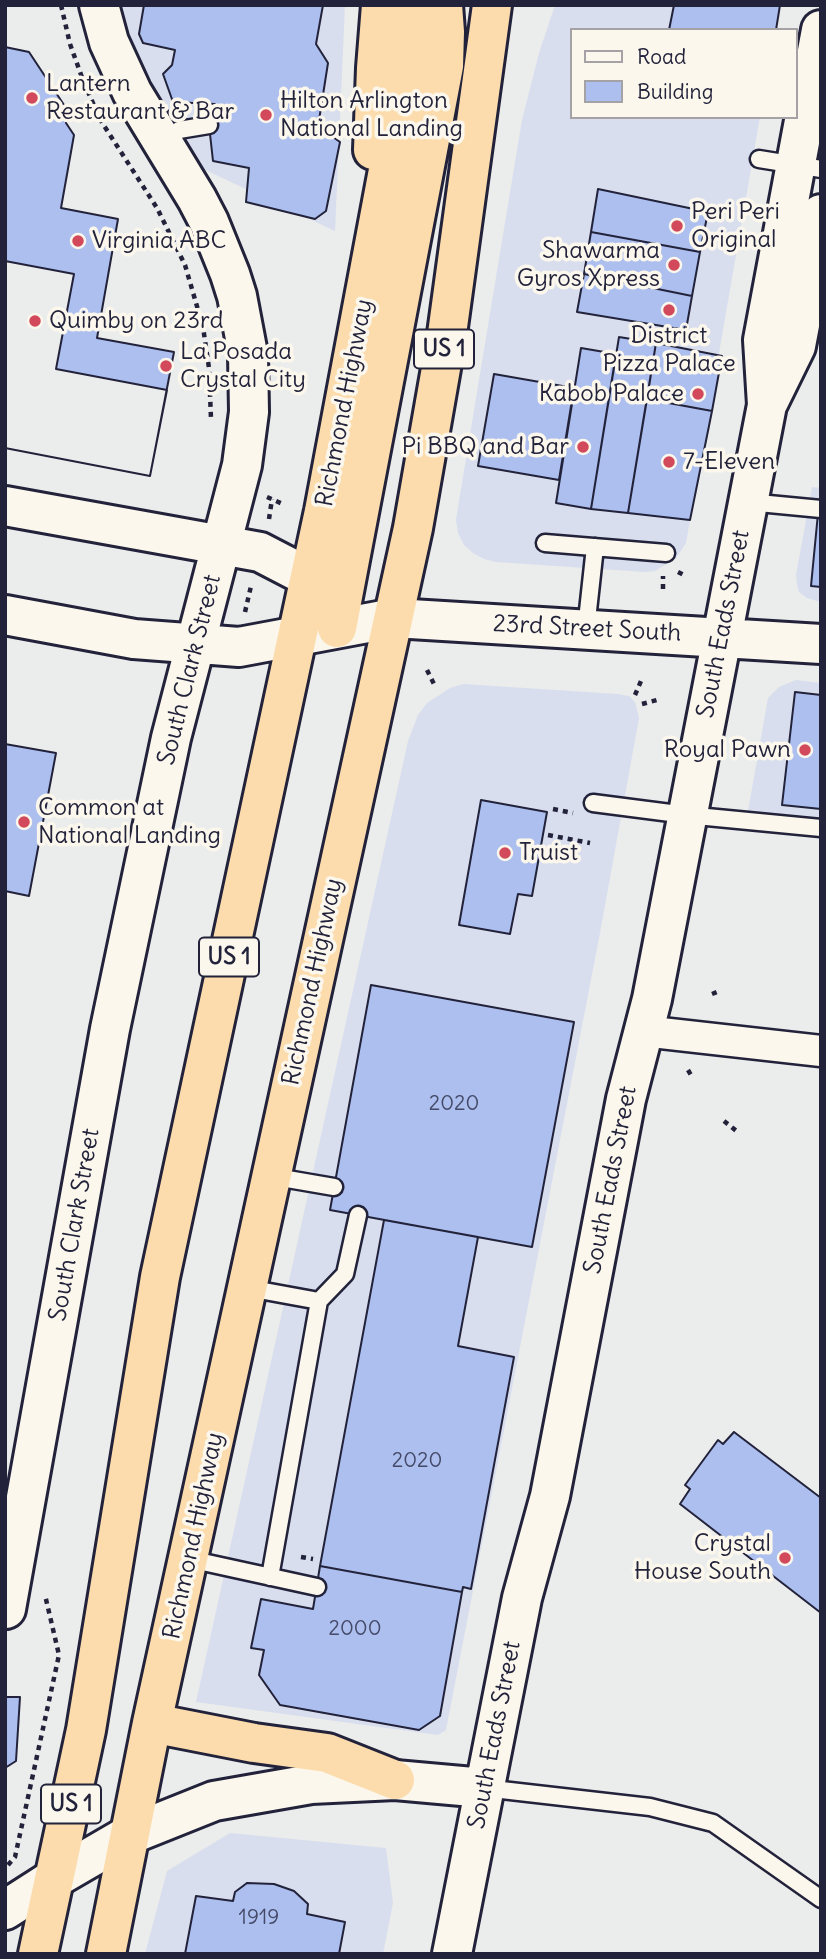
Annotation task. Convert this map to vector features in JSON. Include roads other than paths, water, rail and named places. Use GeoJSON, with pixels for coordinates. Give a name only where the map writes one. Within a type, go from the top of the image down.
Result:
{"type":"FeatureCollection","features":[{"type":"Feature","properties":{"kind":"highway"},"geometry":{"type":"LineString","coordinates":[[369,281],[376,68],[381,5]]}},
{"type":"Feature","properties":{"kind":"highway","name":"Richmond Highway"},"geometry":{"type":"LineString","coordinates":[[38,1954],[86,1730],[160,1277],[310,578],[369,281],[419,5]]}},
{"type":"Feature","properties":{"kind":"highway"},"geometry":{"type":"LineString","coordinates":[[341,612],[444,66],[446,32],[443,5]]}},
{"type":"Feature","properties":{"kind":"highway","name":"Richmond Highway"},"geometry":{"type":"LineString","coordinates":[[106,1954],[152,1723],[368,724],[413,528],[447,334],[492,5]]}},
{"type":"Feature","properties":{"kind":"highway"},"geometry":{"type":"LineString","coordinates":[[483,77],[515,5]]}},
{"type":"Feature","properties":{"kind":"highway"},"geometry":{"type":"LineString","coordinates":[[152,1723],[254,1743],[327,1753],[395,1780]]}},
{"type":"Feature","properties":{"kind":"street","name":"South Clark Street"},"geometry":{"type":"LineString","coordinates":[[6,1610],[110,1029],[171,738],[247,438],[250,383],[248,354],[237,296],[219,246],[197,199],[141,108],[120,68],[109,42],[99,5]]}},
{"type":"Feature","properties":{"kind":"street","name":"South Eads Street"},"geometry":{"type":"LineString","coordinates":[[452,1954],[522,1598],[550,1496],[626,1100],[652,999],[767,405],[763,340],[821,30]]}},
{"type":"Feature","properties":{"kind":"street","name":"South Eads Street"},"geometry":{"type":"LineString","coordinates":[[767,405],[796,346],[821,214]]}},
{"type":"Feature","properties":{"kind":"street","name":"23rd Street South"},"geometry":{"type":"LineString","coordinates":[[5,506],[260,552],[310,578],[341,612],[394,618],[821,643]]}},
{"type":"Feature","properties":{"kind":"street"},"geometry":{"type":"LineString","coordinates":[[5,615],[134,639],[239,648],[298,636],[341,612]]}},
{"type":"Feature","properties":{"kind":"street"},"geometry":{"type":"LineString","coordinates":[[643,1031],[821,1051]]}},
{"type":"Feature","properties":{"kind":"street"},"geometry":{"type":"LineString","coordinates":[[5,1910],[129,1835],[220,1800],[311,1784],[395,1780],[484,1788]]}},
{"type":"Feature","properties":{"kind":"lane"},"geometry":{"type":"LineString","coordinates":[[163,144],[179,130],[209,125]]}},
{"type":"Feature","properties":{"kind":"lane"},"geometry":{"type":"LineString","coordinates":[[748,502],[821,509]]}},
{"type":"Feature","properties":{"kind":"lane"},"geometry":{"type":"LineString","coordinates":[[545,543],[667,553]]}},
{"type":"Feature","properties":{"kind":"lane"},"geometry":{"type":"LineString","coordinates":[[586,629],[595,547]]}},
{"type":"Feature","properties":{"kind":"lane"},"geometry":{"type":"LineString","coordinates":[[593,803],[821,828]]}},
{"type":"Feature","properties":{"kind":"lane"},"geometry":{"type":"LineString","coordinates":[[270,1176],[334,1186]]}},
{"type":"Feature","properties":{"kind":"lane"},"geometry":{"type":"LineString","coordinates":[[270,1577],[319,1301],[345,1274],[358,1215]]}},
{"type":"Feature","properties":{"kind":"lane"},"geometry":{"type":"LineString","coordinates":[[248,1288],[319,1301]]}},
{"type":"Feature","properties":{"kind":"lane"},"geometry":{"type":"LineString","coordinates":[[189,1559],[317,1587]]}},
{"type":"Feature","properties":{"kind":"lane"},"geometry":{"type":"LineString","coordinates":[[484,1788],[650,1807],[713,1823],[821,1899]]}},
{"type":"Feature","properties":{"kind":"place","name":"Lantern Restaurant & Bar"},"geometry":{"type":"Point","coordinates":[32,98]}},
{"type":"Feature","properties":{"kind":"place","name":"Hilton Arlington National Landing"},"geometry":{"type":"Point","coordinates":[266,115]}},
{"type":"Feature","properties":{"kind":"place","name":"Peri Peri Original"},"geometry":{"type":"Point","coordinates":[677,226]}},
{"type":"Feature","properties":{"kind":"place","name":"Virginia ABC"},"geometry":{"type":"Point","coordinates":[78,241]}},
{"type":"Feature","properties":{"kind":"place","name":"Shawarma Gyros Xpress"},"geometry":{"type":"Point","coordinates":[674,265]}},
{"type":"Feature","properties":{"kind":"place","name":"District Pizza Palace"},"geometry":{"type":"Point","coordinates":[669,310]}},
{"type":"Feature","properties":{"kind":"place","name":"Quimby on 23rd"},"geometry":{"type":"Point","coordinates":[35,321]}},
{"type":"Feature","properties":{"kind":"place","name":"La Posada Crystal City"},"geometry":{"type":"Point","coordinates":[166,366]}},
{"type":"Feature","properties":{"kind":"place","name":"Kabob Palace"},"geometry":{"type":"Point","coordinates":[698,394]}},
{"type":"Feature","properties":{"kind":"place","name":"Pi BBQ and Bar"},"geometry":{"type":"Point","coordinates":[583,447]}},
{"type":"Feature","properties":{"kind":"place","name":"7-Eleven"},"geometry":{"type":"Point","coordinates":[669,462]}},
{"type":"Feature","properties":{"kind":"place","name":"Royal Pawn"},"geometry":{"type":"Point","coordinates":[805,750]}},
{"type":"Feature","properties":{"kind":"place","name":"Common at National Landing"},"geometry":{"type":"Point","coordinates":[24,822]}},
{"type":"Feature","properties":{"kind":"place","name":"Truist"},"geometry":{"type":"Point","coordinates":[505,853]}},
{"type":"Feature","properties":{"kind":"place","name":"Crystal House South"},"geometry":{"type":"Point","coordinates":[785,1558]}}]}
